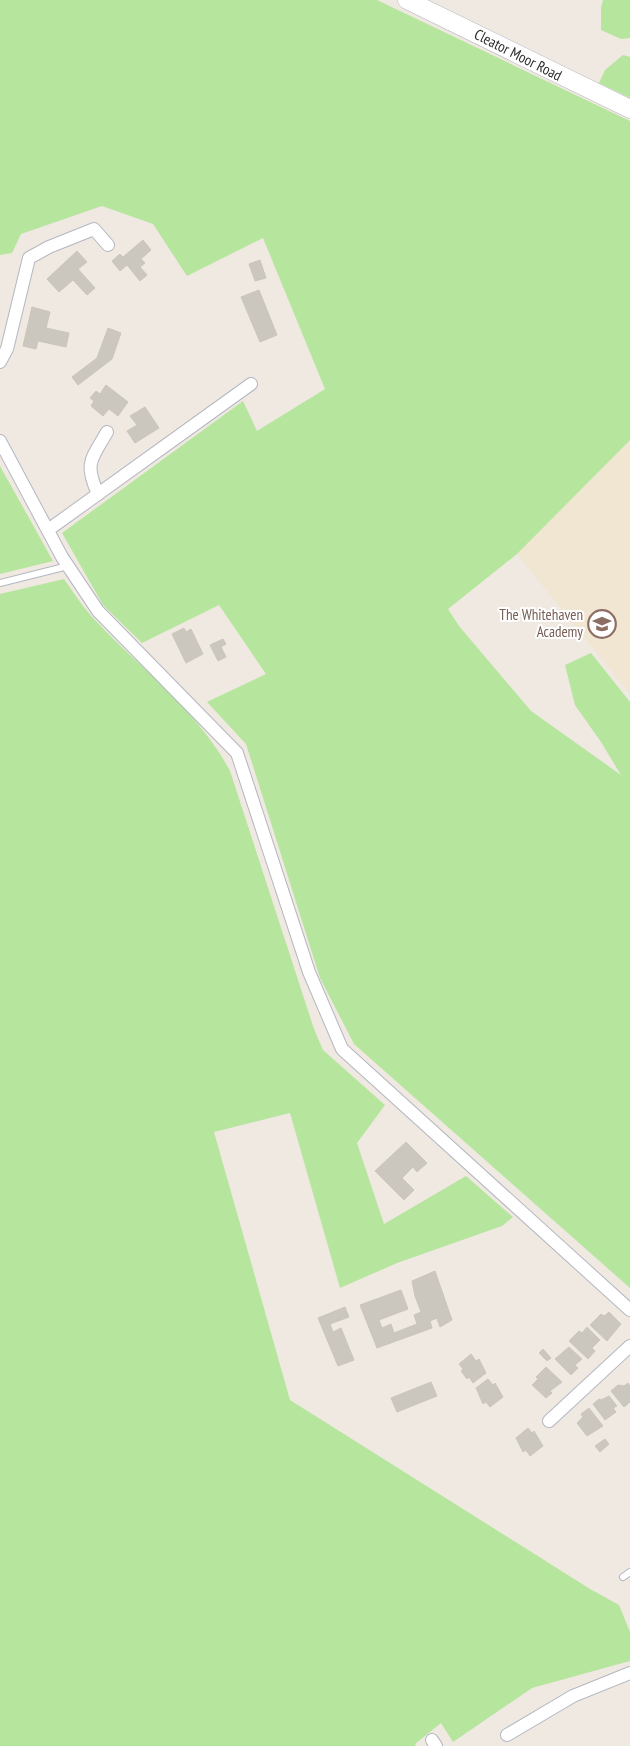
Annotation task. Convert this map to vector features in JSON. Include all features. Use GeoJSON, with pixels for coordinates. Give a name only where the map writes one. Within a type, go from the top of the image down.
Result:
{"type":"FeatureCollection","features":[{"type":"Feature","properties":{"kind":"main road","name":"Cleator Moor Road"},"geometry":{"type":"LineString","coordinates":[[407,0],[630,109]]}},
{"type":"Feature","properties":{"kind":"street"},"geometry":{"type":"LineString","coordinates":[[0,362],[7,349],[29,258],[49,247],[94,229],[108,245]]}},
{"type":"Feature","properties":{"kind":"street"},"geometry":{"type":"LineString","coordinates":[[48,530],[251,384]]}},
{"type":"Feature","properties":{"kind":"street"},"geometry":{"type":"LineString","coordinates":[[98,494],[89,474],[93,457],[107,432]]}},
{"type":"Feature","properties":{"kind":"street"},"geometry":{"type":"LineString","coordinates":[[0,441],[68,566],[98,611],[237,753],[308,972],[342,1050],[630,1310]]}},
{"type":"Feature","properties":{"kind":"street"},"geometry":{"type":"LineString","coordinates":[[549,1421],[630,1346]]}},
{"type":"Feature","properties":{"kind":"street"},"geometry":{"type":"LineString","coordinates":[[507,1735],[573,1696],[630,1673]]}},
{"type":"Feature","properties":{"kind":"lane"},"geometry":{"type":"LineString","coordinates":[[0,583],[68,566]]}},
{"type":"Feature","properties":{"kind":"lane"},"geometry":{"type":"LineString","coordinates":[[623,1577],[630,1572]]}},
{"type":"Feature","properties":{"kind":"shaded area","name":"The Whitehaven Academy"},"geometry":{"type":"Polygon","coordinates":[[[630,440],[630,694],[517,554],[630,440]]]}},
{"type":"Feature","properties":{"kind":"green space"},"geometry":{"type":"Polygon","coordinates":[[[0,0],[377,0],[630,121],[630,440],[517,554],[448,609],[459,626],[531,711],[621,775],[575,705],[565,665],[591,653],[630,702],[630,1288],[354,1044],[320,978],[246,744],[207,702],[266,674],[219,605],[142,643],[103,605],[62,533],[243,401],[257,431],[325,389],[263,238],[187,276],[153,224],[102,206],[21,234],[12,253],[0,255],[0,0]]]}},
{"type":"Feature","properties":{"kind":"green space"},"geometry":{"type":"Polygon","coordinates":[[[603,0],[630,0],[630,38],[621,39],[601,30],[603,0]]]}},
{"type":"Feature","properties":{"kind":"green space"},"geometry":{"type":"Polygon","coordinates":[[[623,55],[630,57],[630,98],[599,83],[605,70],[623,55]]]}},
{"type":"Feature","properties":{"kind":"green space"},"geometry":{"type":"Polygon","coordinates":[[[0,466],[53,561],[0,574],[0,466]]]}},
{"type":"Feature","properties":{"kind":"green space"},"geometry":{"type":"Polygon","coordinates":[[[64,579],[92,616],[186,711],[217,750],[230,771],[314,1029],[323,1050],[385,1105],[357,1143],[384,1224],[466,1176],[513,1217],[502,1226],[397,1263],[340,1288],[290,1113],[214,1132],[290,1400],[590,1589],[619,1605],[630,1632],[630,1661],[532,1688],[453,1742],[441,1723],[415,1744],[416,1746],[0,1746],[0,594],[64,579]]]}},
{"type":"Feature","properties":{"kind":"building"},"geometry":{"type":"Polygon","coordinates":[[[143,240],[151,250],[141,259],[145,263],[140,267],[147,275],[140,281],[127,265],[120,271],[112,261],[120,254],[123,257],[143,240]]]}},
{"type":"Feature","properties":{"kind":"building"},"geometry":{"type":"Polygon","coordinates":[[[77,251],[87,262],[78,269],[95,288],[87,295],[73,280],[59,292],[47,279],[77,251]]]}},
{"type":"Feature","properties":{"kind":"building"},"geometry":{"type":"Polygon","coordinates":[[[260,260],[266,278],[255,281],[249,264],[260,260]]]}},
{"type":"Feature","properties":{"kind":"building"},"geometry":{"type":"Polygon","coordinates":[[[259,290],[277,335],[260,342],[241,297],[259,290]]]}},
{"type":"Feature","properties":{"kind":"building"},"geometry":{"type":"Polygon","coordinates":[[[32,307],[50,312],[46,328],[69,333],[66,347],[38,341],[36,349],[23,346],[32,307]]]}},
{"type":"Feature","properties":{"kind":"building"},"geometry":{"type":"Polygon","coordinates":[[[108,328],[121,333],[112,359],[78,385],[72,377],[97,358],[108,328]]]}},
{"type":"Feature","properties":{"kind":"building"},"geometry":{"type":"Polygon","coordinates":[[[106,385],[128,402],[118,416],[109,409],[103,416],[91,406],[94,401],[90,398],[96,391],[100,394],[106,385]]]}},
{"type":"Feature","properties":{"kind":"building"},"geometry":{"type":"Polygon","coordinates":[[[145,407],[159,428],[135,443],[127,431],[137,425],[130,416],[145,407]]]}},
{"type":"Feature","properties":{"kind":"building"},"geometry":{"type":"Polygon","coordinates":[[[184,628],[186,632],[191,629],[203,654],[186,663],[172,634],[184,628]]]}},
{"type":"Feature","properties":{"kind":"building"},"geometry":{"type":"Polygon","coordinates":[[[223,639],[226,644],[221,647],[226,657],[218,661],[210,645],[223,639]]]}},
{"type":"Feature","properties":{"kind":"building"},"geometry":{"type":"Polygon","coordinates":[[[406,1142],[427,1163],[417,1172],[413,1167],[402,1178],[414,1190],[404,1200],[375,1171],[406,1142]]]}},
{"type":"Feature","properties":{"kind":"building"},"geometry":{"type":"Polygon","coordinates":[[[435,1271],[452,1320],[440,1327],[427,1292],[415,1296],[412,1281],[435,1271]]]}},
{"type":"Feature","properties":{"kind":"building"},"geometry":{"type":"Polygon","coordinates":[[[401,1290],[408,1309],[379,1320],[382,1328],[391,1324],[394,1333],[417,1324],[414,1315],[421,1312],[415,1296],[427,1292],[437,1318],[430,1321],[432,1328],[377,1348],[360,1305],[401,1290]]]}},
{"type":"Feature","properties":{"kind":"building"},"geometry":{"type":"Polygon","coordinates":[[[345,1307],[349,1317],[330,1324],[333,1332],[341,1328],[354,1360],[338,1366],[318,1318],[345,1307]]]}},
{"type":"Feature","properties":{"kind":"building"},"geometry":{"type":"Polygon","coordinates":[[[609,1312],[621,1324],[607,1341],[590,1325],[601,1314],[604,1316],[609,1312]]]}},
{"type":"Feature","properties":{"kind":"building"},"geometry":{"type":"Polygon","coordinates":[[[587,1327],[600,1340],[592,1348],[595,1351],[588,1359],[569,1341],[579,1331],[582,1333],[587,1327]]]}},
{"type":"Feature","properties":{"kind":"building"},"geometry":{"type":"Polygon","coordinates":[[[569,1347],[582,1359],[575,1365],[578,1368],[571,1375],[555,1359],[569,1347]]]}},
{"type":"Feature","properties":{"kind":"building"},"geometry":{"type":"Polygon","coordinates":[[[543,1349],[551,1358],[547,1361],[539,1353],[543,1349]]]}},
{"type":"Feature","properties":{"kind":"building"},"geometry":{"type":"Polygon","coordinates":[[[471,1354],[476,1361],[479,1359],[486,1373],[473,1383],[461,1371],[463,1369],[459,1364],[471,1354]]]}},
{"type":"Feature","properties":{"kind":"building"},"geometry":{"type":"Polygon","coordinates":[[[546,1367],[562,1382],[550,1391],[552,1393],[546,1398],[532,1385],[538,1379],[536,1377],[546,1367]]]}},
{"type":"Feature","properties":{"kind":"building"},"geometry":{"type":"Polygon","coordinates":[[[488,1379],[493,1385],[495,1383],[503,1397],[490,1407],[486,1402],[483,1404],[476,1388],[488,1379]]]}},
{"type":"Feature","properties":{"kind":"building"},"geometry":{"type":"Polygon","coordinates":[[[431,1382],[437,1396],[397,1412],[391,1398],[431,1382]]]}},
{"type":"Feature","properties":{"kind":"building"},"geometry":{"type":"Polygon","coordinates":[[[628,1383],[630,1386],[630,1402],[624,1407],[611,1391],[618,1385],[624,1386],[628,1383]]]}},
{"type":"Feature","properties":{"kind":"building"},"geometry":{"type":"Polygon","coordinates":[[[609,1396],[617,1406],[613,1408],[616,1412],[605,1420],[593,1404],[599,1399],[601,1400],[609,1396]]]}},
{"type":"Feature","properties":{"kind":"building"},"geometry":{"type":"Polygon","coordinates":[[[589,1408],[603,1426],[587,1436],[577,1423],[583,1417],[581,1414],[589,1408]]]}},
{"type":"Feature","properties":{"kind":"building"},"geometry":{"type":"Polygon","coordinates":[[[528,1428],[532,1433],[534,1431],[543,1446],[530,1456],[526,1450],[523,1452],[516,1438],[528,1428]]]}},
{"type":"Feature","properties":{"kind":"building"},"geometry":{"type":"Polygon","coordinates":[[[605,1439],[609,1444],[600,1452],[595,1446],[605,1439]]]}},
{"type":"Feature","properties":{"kind":"place","name":"The Whitehaven Academy"},"geometry":{"type":"Point","coordinates":[602,624]}}]}
